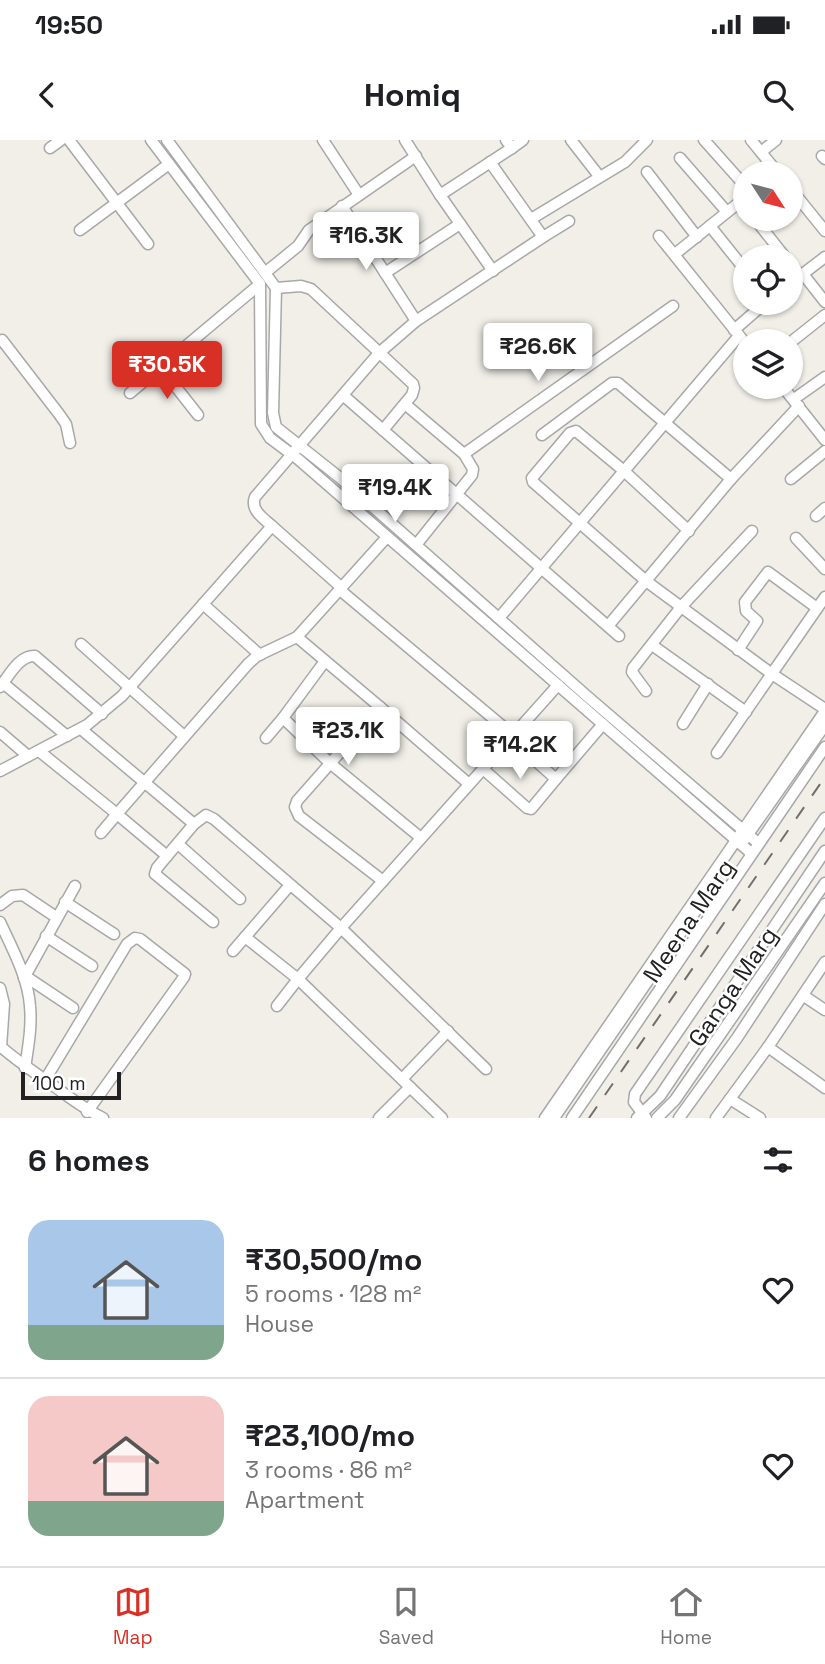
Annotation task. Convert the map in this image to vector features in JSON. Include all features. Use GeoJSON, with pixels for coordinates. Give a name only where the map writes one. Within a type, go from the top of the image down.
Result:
{"type":"FeatureCollection","features":[{"type":"Feature","properties":{"kind":"street"},"geometry":{"type":"LineString","coordinates":[[50,148],[61,140]]}},
{"type":"Feature","properties":{"kind":"street"},"geometry":{"type":"LineString","coordinates":[[69,140],[148,244]]}},
{"type":"Feature","properties":{"kind":"street"},"geometry":{"type":"LineString","coordinates":[[151,140],[260,284],[261,424],[270,438],[293,455],[751,853]]}},
{"type":"Feature","properties":{"kind":"street"},"geometry":{"type":"LineString","coordinates":[[167,140],[276,288],[273,414],[276,427],[416,545],[758,843]]}},
{"type":"Feature","properties":{"kind":"street"},"geometry":{"type":"LineString","coordinates":[[323,140],[359,195]]}},
{"type":"Feature","properties":{"kind":"street"},"geometry":{"type":"LineString","coordinates":[[405,140],[493,271]]}},
{"type":"Feature","properties":{"kind":"street"},"geometry":{"type":"LineString","coordinates":[[440,195],[490,162],[509,144],[523,140]]}},
{"type":"Feature","properties":{"kind":"street"},"geometry":{"type":"LineString","coordinates":[[571,140],[600,176]]}},
{"type":"Feature","properties":{"kind":"street"},"geometry":{"type":"LineString","coordinates":[[531,219],[625,162],[647,140]]}},
{"type":"Feature","properties":{"kind":"street"},"geometry":{"type":"LineString","coordinates":[[704,140],[733,172]]}},
{"type":"Feature","properties":{"kind":"street"},"geometry":{"type":"LineString","coordinates":[[751,140],[767,161]]}},
{"type":"Feature","properties":{"kind":"street"},"geometry":{"type":"LineString","coordinates":[[761,152],[776,140]]}},
{"type":"Feature","properties":{"kind":"street"},"geometry":{"type":"LineString","coordinates":[[266,272],[298,246],[309,230],[416,156]]}},
{"type":"Feature","properties":{"kind":"street"},"geometry":{"type":"LineString","coordinates":[[680,158],[727,212]]}},
{"type":"Feature","properties":{"kind":"street"},"geometry":{"type":"LineString","coordinates":[[490,162],[543,237]]}},
{"type":"Feature","properties":{"kind":"street"},"geometry":{"type":"LineString","coordinates":[[80,230],[169,164]]}},
{"type":"Feature","properties":{"kind":"street"},"geometry":{"type":"LineString","coordinates":[[647,172],[697,237]]}},
{"type":"Feature","properties":{"kind":"street"},"geometry":{"type":"LineString","coordinates":[[803,203],[825,230]]}},
{"type":"Feature","properties":{"kind":"street"},"geometry":{"type":"LineString","coordinates":[[342,206],[416,321]]}},
{"type":"Feature","properties":{"kind":"street"},"geometry":{"type":"LineString","coordinates":[[675,254],[733,208]]}},
{"type":"Feature","properties":{"kind":"street"},"geometry":{"type":"LineString","coordinates":[[556,779],[512,736],[257,513],[253,502],[379,353],[416,321],[569,221]]}},
{"type":"Feature","properties":{"kind":"street"},"geometry":{"type":"LineString","coordinates":[[385,273],[460,224]]}},
{"type":"Feature","properties":{"kind":"street"},"geometry":{"type":"LineString","coordinates":[[710,226],[733,255]]}},
{"type":"Feature","properties":{"kind":"street"},"geometry":{"type":"LineString","coordinates":[[764,231],[776,245]]}},
{"type":"Feature","properties":{"kind":"street"},"geometry":{"type":"LineString","coordinates":[[659,236],[733,329]]}},
{"type":"Feature","properties":{"kind":"street"},"geometry":{"type":"LineString","coordinates":[[803,273],[825,257]]}},
{"type":"Feature","properties":{"kind":"street"},"geometry":{"type":"LineString","coordinates":[[803,282],[825,302]]}},
{"type":"Feature","properties":{"kind":"street"},"geometry":{"type":"LineString","coordinates":[[130,393],[260,284]]}},
{"type":"Feature","properties":{"kind":"street"},"geometry":{"type":"LineString","coordinates":[[276,288],[301,286],[312,289],[413,384],[412,395],[383,430]]}},
{"type":"Feature","properties":{"kind":"street"},"geometry":{"type":"LineString","coordinates":[[464,454],[673,306]]}},
{"type":"Feature","properties":{"kind":"street"},"geometry":{"type":"LineString","coordinates":[[745,329],[756,315]]}},
{"type":"Feature","properties":{"kind":"street"},"geometry":{"type":"LineString","coordinates":[[803,332],[825,315]]}},
{"type":"Feature","properties":{"kind":"street"},"geometry":{"type":"LineString","coordinates":[[1,340],[66,424],[70,443]]}},
{"type":"Feature","properties":{"kind":"street"},"geometry":{"type":"LineString","coordinates":[[499,618],[733,344]]}},
{"type":"Feature","properties":{"kind":"street"},"geometry":{"type":"LineString","coordinates":[[161,368],[198,415]]}},
{"type":"Feature","properties":{"kind":"street"},"geometry":{"type":"LineString","coordinates":[[608,626],[797,402],[825,377]]}},
{"type":"Feature","properties":{"kind":"street"},"geometry":{"type":"LineString","coordinates":[[542,435],[612,383],[618,383],[731,479]]}},
{"type":"Feature","properties":{"kind":"street"},"geometry":{"type":"LineString","coordinates":[[344,396],[619,636]]}},
{"type":"Feature","properties":{"kind":"street"},"geometry":{"type":"LineString","coordinates":[[794,399],[825,440]]}},
{"type":"Feature","properties":{"kind":"street"},"geometry":{"type":"LineString","coordinates":[[405,404],[464,454],[473,469],[457,495],[416,545]]}},
{"type":"Feature","properties":{"kind":"street"},"geometry":{"type":"LineString","coordinates":[[545,1118],[746,833],[825,710],[738,650],[646,581],[534,482],[533,475],[570,433],[576,431],[689,531]]}},
{"type":"Feature","properties":{"kind":"street"},"geometry":{"type":"LineString","coordinates":[[792,480],[825,452]]}},
{"type":"Feature","properties":{"kind":"street"},"geometry":{"type":"LineString","coordinates":[[816,516],[825,508]]}},
{"type":"Feature","properties":{"kind":"street"},"geometry":{"type":"LineString","coordinates":[[0,771],[81,729],[102,714],[130,687],[272,526]]}},
{"type":"Feature","properties":{"kind":"street"},"geometry":{"type":"LineString","coordinates":[[646,691],[632,672],[681,607],[752,531]]}},
{"type":"Feature","properties":{"kind":"street"},"geometry":{"type":"LineString","coordinates":[[101,832],[248,664],[260,655],[298,637],[387,537]]}},
{"type":"Feature","properties":{"kind":"street"},"geometry":{"type":"LineString","coordinates":[[796,538],[825,569]]}},
{"type":"Feature","properties":{"kind":"street"},"geometry":{"type":"LineString","coordinates":[[738,650],[757,621],[746,611],[746,603],[768,572],[817,608]]}},
{"type":"Feature","properties":{"kind":"street"},"geometry":{"type":"LineString","coordinates":[[717,753],[825,597]]}},
{"type":"Feature","properties":{"kind":"street"},"geometry":{"type":"LineString","coordinates":[[203,604],[260,655]]}},
{"type":"Feature","properties":{"kind":"street"},"geometry":{"type":"LineString","coordinates":[[298,637],[469,784]]}},
{"type":"Feature","properties":{"kind":"street"},"geometry":{"type":"LineString","coordinates":[[81,644],[184,736]]}},
{"type":"Feature","properties":{"kind":"street"},"geometry":{"type":"LineString","coordinates":[[652,645],[746,712]]}},
{"type":"Feature","properties":{"kind":"street"},"geometry":{"type":"LineString","coordinates":[[67,736],[2,685],[21,661],[35,656],[102,714]]}},
{"type":"Feature","properties":{"kind":"street"},"geometry":{"type":"LineString","coordinates":[[266,738],[325,661]]}},
{"type":"Feature","properties":{"kind":"street"},"geometry":{"type":"LineString","coordinates":[[683,724],[708,684]]}},
{"type":"Feature","properties":{"kind":"street"},"geometry":{"type":"LineString","coordinates":[[276,1006],[341,928],[558,685]]}},
{"type":"Feature","properties":{"kind":"street"},"geometry":{"type":"LineString","coordinates":[[380,707],[297,801],[297,812],[383,881]]}},
{"type":"Feature","properties":{"kind":"street"},"geometry":{"type":"LineString","coordinates":[[283,718],[331,764],[421,838]]}},
{"type":"Feature","properties":{"kind":"street"},"geometry":{"type":"LineString","coordinates":[[483,769],[531,809],[603,724]]}},
{"type":"Feature","properties":{"kind":"street","name":"Meena Marg"},"geometry":{"type":"LineString","coordinates":[[746,833],[825,725]]}},
{"type":"Feature","properties":{"kind":"street"},"geometry":{"type":"LineString","coordinates":[[81,729],[194,824]]}},
{"type":"Feature","properties":{"kind":"street"},"geometry":{"type":"LineString","coordinates":[[0,732],[28,756]]}},
{"type":"Feature","properties":{"kind":"street","name":"Meena Marg"},"geometry":{"type":"LineString","coordinates":[[572,1118],[825,747]]}},
{"type":"Feature","properties":{"kind":"street"},"geometry":{"type":"LineString","coordinates":[[39,751],[167,856]]}},
{"type":"Feature","properties":{"kind":"street"},"geometry":{"type":"LineString","coordinates":[[213,922],[155,874],[157,867],[203,816],[212,817],[341,928],[485,1069]]}},
{"type":"Feature","properties":{"kind":"street"},"geometry":{"type":"LineString","coordinates":[[642,1117],[634,1102],[635,1094],[825,818]]}},
{"type":"Feature","properties":{"kind":"street","name":"Meena Marg"},"geometry":{"type":"LineString","coordinates":[[554,1118],[739,843]]}},
{"type":"Feature","properties":{"kind":"street"},"geometry":{"type":"LineString","coordinates":[[178,844],[240,900]]}},
{"type":"Feature","properties":{"kind":"street","name":"Ganga Marg"},"geometry":{"type":"LineString","coordinates":[[642,1117],[660,1097],[825,851]]}},
{"type":"Feature","properties":{"kind":"street","name":"Ganga Marg"},"geometry":{"type":"LineString","coordinates":[[657,1118],[675,1100],[825,883]]}},
{"type":"Feature","properties":{"kind":"street"},"geometry":{"type":"LineString","coordinates":[[233,951],[290,885]]}},
{"type":"Feature","properties":{"kind":"street"},"geometry":{"type":"LineString","coordinates":[[24,977],[75,886]]}},
{"type":"Feature","properties":{"kind":"street"},"geometry":{"type":"LineString","coordinates":[[0,905],[12,896],[23,895],[57,917]]}},
{"type":"Feature","properties":{"kind":"street"},"geometry":{"type":"LineString","coordinates":[[65,902],[114,934]]}},
{"type":"Feature","properties":{"kind":"street"},"geometry":{"type":"LineString","coordinates":[[679,1118],[737,1038],[825,904]]}},
{"type":"Feature","properties":{"kind":"street"},"geometry":{"type":"LineString","coordinates":[[0,922],[24,977],[31,1007],[26,1068]]}},
{"type":"Feature","properties":{"kind":"street"},"geometry":{"type":"LineString","coordinates":[[46,936],[92,966]]}},
{"type":"Feature","properties":{"kind":"street"},"geometry":{"type":"LineString","coordinates":[[245,937],[298,979],[442,1118]]}},
{"type":"Feature","properties":{"kind":"street"},"geometry":{"type":"LineString","coordinates":[[46,1080],[127,944],[135,938],[140,939],[165,957],[185,974],[184,977],[89,1115]]}},
{"type":"Feature","properties":{"kind":"street"},"geometry":{"type":"LineString","coordinates":[[716,1118],[804,996],[825,962]]}},
{"type":"Feature","properties":{"kind":"street"},"geometry":{"type":"LineString","coordinates":[[24,977],[73,1008]]}},
{"type":"Feature","properties":{"kind":"street"},"geometry":{"type":"LineString","coordinates":[[0,988],[4,1004],[0,1050],[46,1080],[89,1115],[103,1118]]}},
{"type":"Feature","properties":{"kind":"street"},"geometry":{"type":"LineString","coordinates":[[804,996],[825,1010]]}},
{"type":"Feature","properties":{"kind":"street"},"geometry":{"type":"LineString","coordinates":[[402,1079],[448,1031]]}},
{"type":"Feature","properties":{"kind":"street"},"geometry":{"type":"LineString","coordinates":[[768,1047],[825,1088]]}},
{"type":"Feature","properties":{"kind":"street"},"geometry":{"type":"LineString","coordinates":[[379,1118],[410,1087]]}},
{"type":"Feature","properties":{"kind":"street"},"geometry":{"type":"LineString","coordinates":[[730,1099],[760,1118]]}},
{"type":"Feature","properties":{"kind":"railway"},"geometry":{"type":"LineString","coordinates":[[589,1118],[825,777]]}}]}
